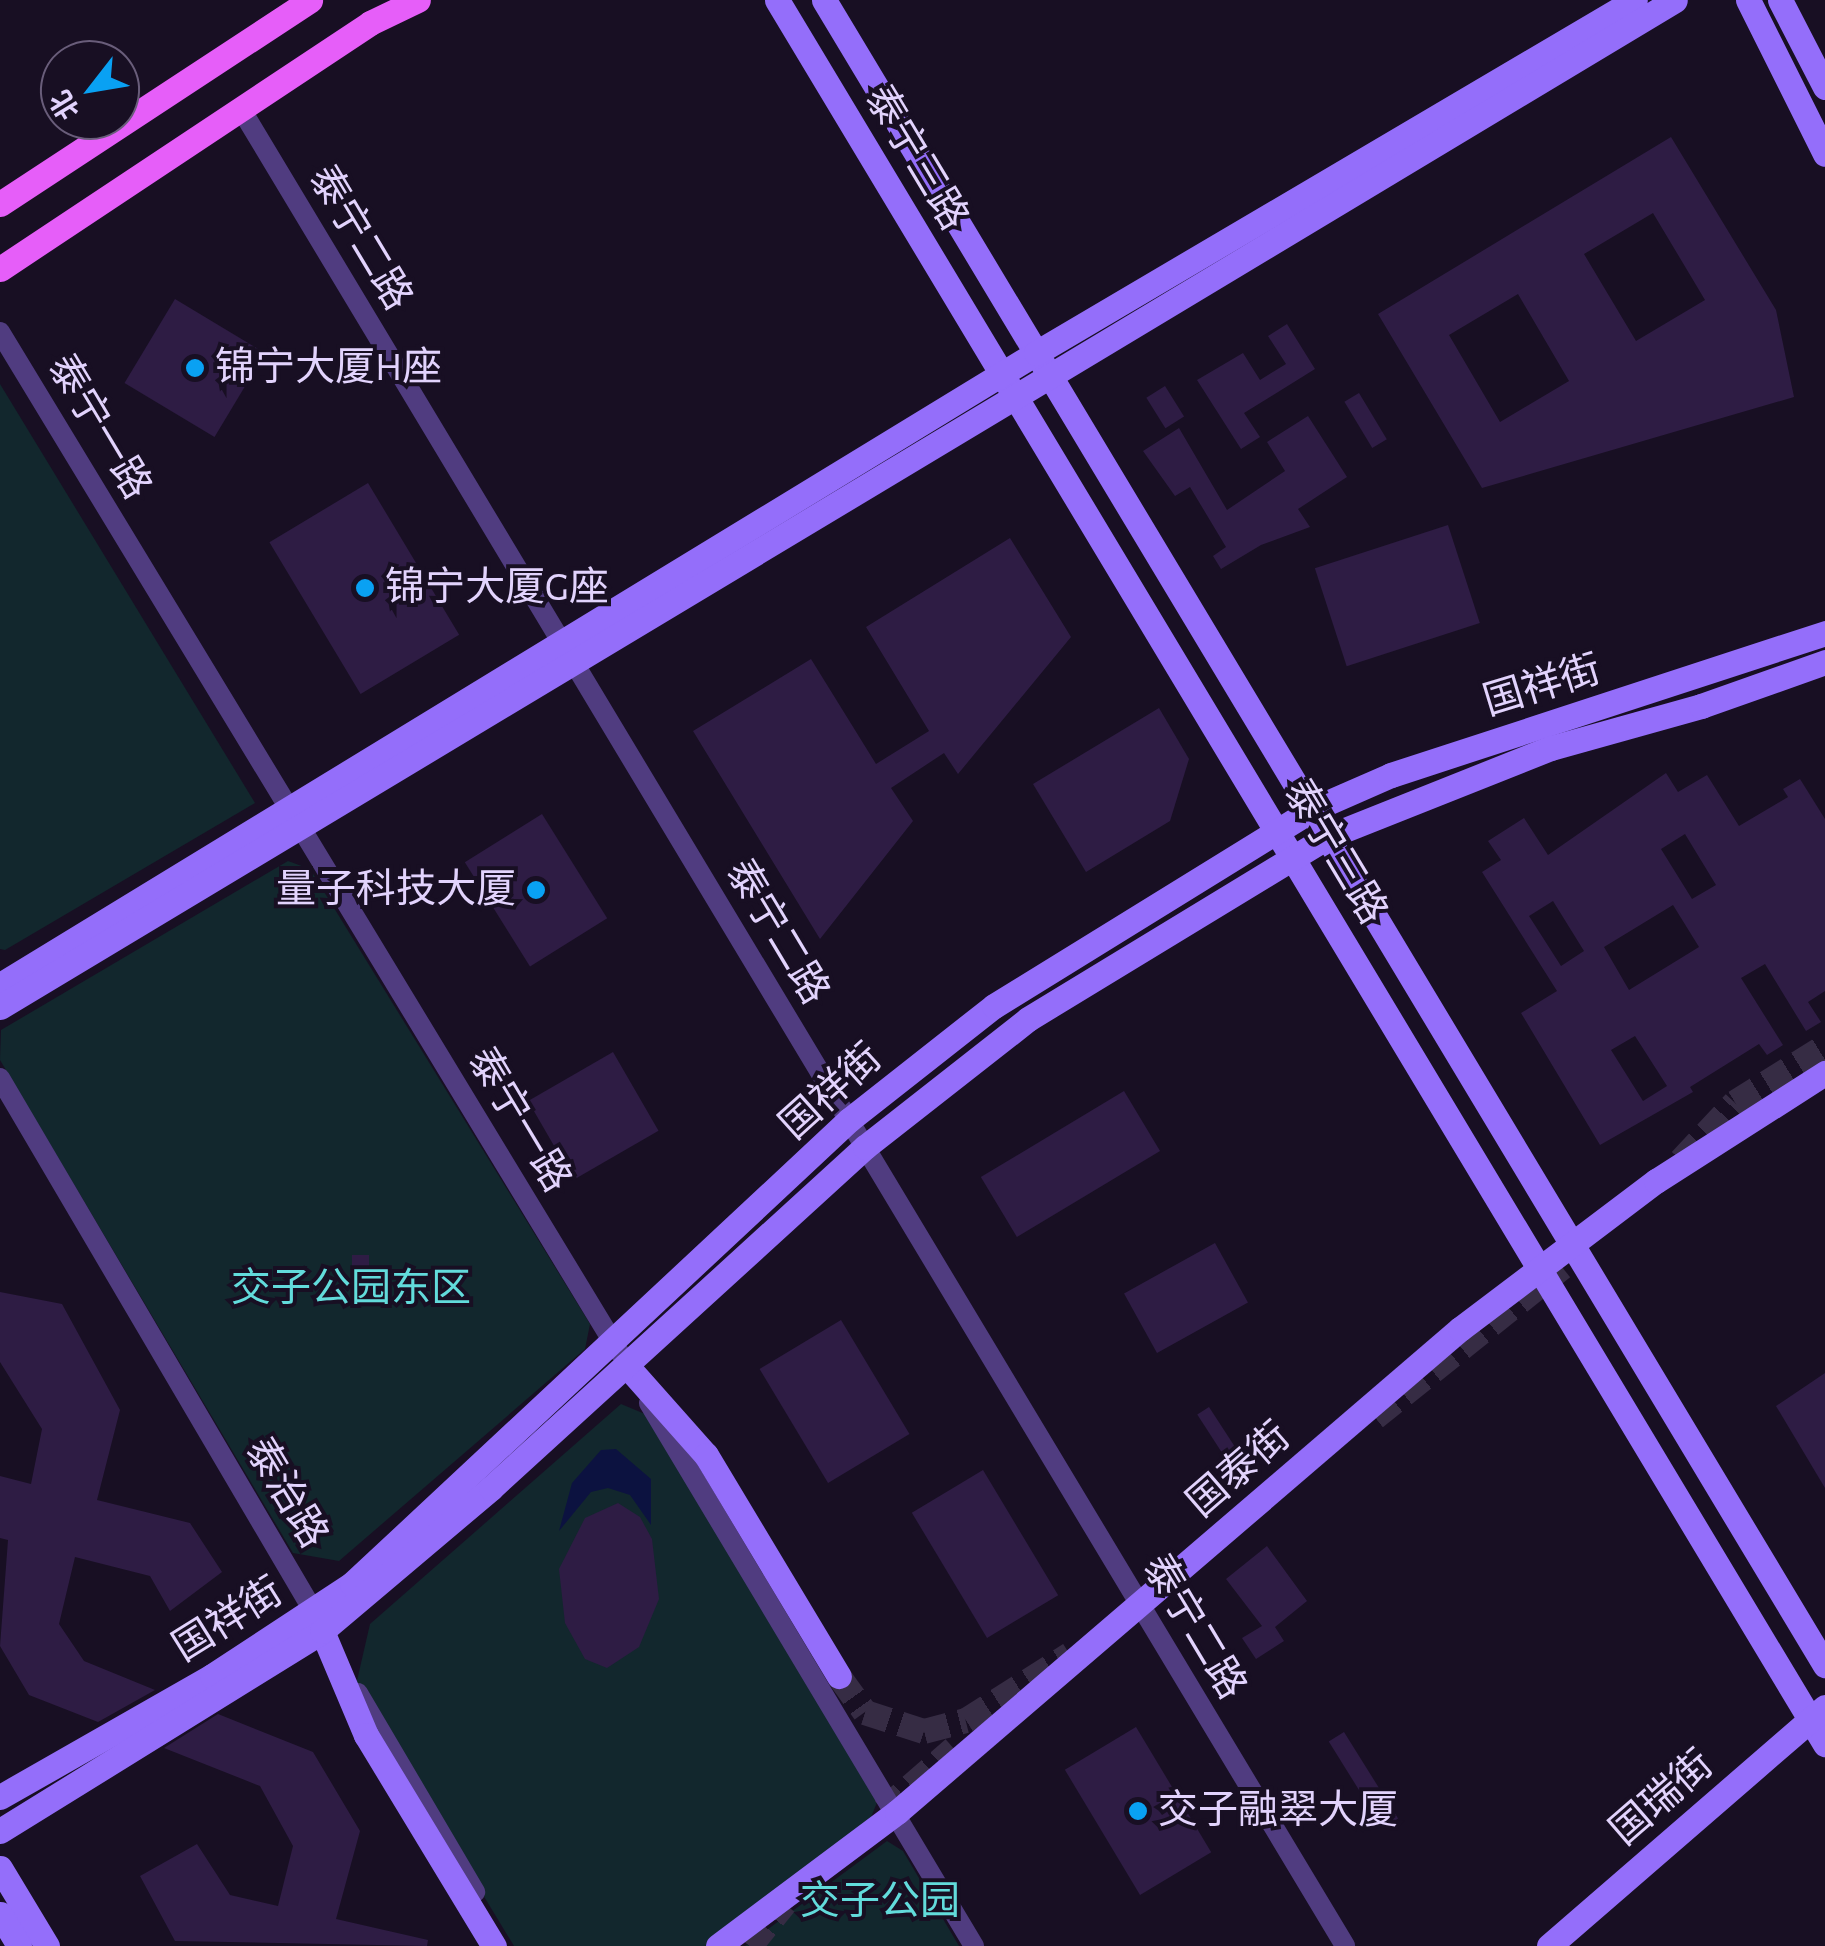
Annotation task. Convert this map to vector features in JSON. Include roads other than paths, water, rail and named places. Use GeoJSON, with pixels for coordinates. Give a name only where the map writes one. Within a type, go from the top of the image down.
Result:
{"type":"FeatureCollection","features":[{"type":"Feature","properties":{"kind":"main road"},"geometry":{"type":"LineString","coordinates":[[0,204],[310,0]]}},
{"type":"Feature","properties":{"kind":"main road"},"geometry":{"type":"LineString","coordinates":[[0,269],[370,23],[418,0]]}},
{"type":"Feature","properties":{"kind":"street","name":"泰宁三路"},"geometry":{"type":"LineString","coordinates":[[777,0],[1541,1268],[1818,1713],[1825,1744]]}},
{"type":"Feature","properties":{"kind":"street","name":"泰宁三路"},"geometry":{"type":"LineString","coordinates":[[824,0],[1825,1665]]}},
{"type":"Feature","properties":{"kind":"street"},"geometry":{"type":"LineString","coordinates":[[0,986],[569,654],[1635,0]]}},
{"type":"Feature","properties":{"kind":"street"},"geometry":{"type":"LineString","coordinates":[[1043,364],[1675,0]]}},
{"type":"Feature","properties":{"kind":"street"},"geometry":{"type":"LineString","coordinates":[[1748,0],[1825,154]]}},
{"type":"Feature","properties":{"kind":"street"},"geometry":{"type":"LineString","coordinates":[[1780,0],[1825,87]]}},
{"type":"Feature","properties":{"kind":"street","name":"泰宁二路"},"geometry":{"type":"LineString","coordinates":[[241,109],[1345,1946]]}},
{"type":"Feature","properties":{"kind":"street","name":"泰宁一路"},"geometry":{"type":"LineString","coordinates":[[0,332],[897,1812],[974,1946]]}},
{"type":"Feature","properties":{"kind":"street","name":"国祥街"},"geometry":{"type":"LineString","coordinates":[[620,1354],[849,1120],[994,1006],[1311,810],[1408,768],[1825,632]]}},
{"type":"Feature","properties":{"kind":"street","name":"国祥街"},"geometry":{"type":"LineString","coordinates":[[0,1830],[318,1621],[620,1354],[865,1147],[1028,1019],[1327,837],[1551,748],[1702,706],[1825,662]]}},
{"type":"Feature","properties":{"kind":"street"},"geometry":{"type":"LineString","coordinates":[[0,1007],[294,817]]}},
{"type":"Feature","properties":{"kind":"street","name":"国泰街"},"geometry":{"type":"LineString","coordinates":[[718,1946],[897,1812],[1460,1329],[1656,1181],[1825,1073]]}},
{"type":"Feature","properties":{"kind":"street","name":"泰治路"},"geometry":{"type":"LineString","coordinates":[[0,1078],[507,1946]]}},
{"type":"Feature","properties":{"kind":"street"},"geometry":{"type":"LineString","coordinates":[[620,1354],[706,1455],[839,1676]]}},
{"type":"Feature","properties":{"kind":"street"},"geometry":{"type":"LineString","coordinates":[[318,1621],[366,1734],[494,1946]]}},
{"type":"Feature","properties":{"kind":"street","name":"国祥街"},"geometry":{"type":"LineString","coordinates":[[0,1797],[318,1621]]}},
{"type":"Feature","properties":{"kind":"street","name":"国瑞街"},"geometry":{"type":"LineString","coordinates":[[1549,1946],[1818,1713]]}},
{"type":"Feature","properties":{"kind":"street"},"geometry":{"type":"LineString","coordinates":[[0,1868],[47,1946]]}},
{"type":"Feature","properties":{"kind":"street"},"geometry":{"type":"LineString","coordinates":[[0,1914],[19,1946]]}},
{"type":"Feature","properties":{"kind":"tunnel"},"geometry":{"type":"LineString","coordinates":[[1681,1160],[1735,1102],[1825,1046]]}},
{"type":"Feature","properties":{"kind":"tunnel"},"geometry":{"type":"LineString","coordinates":[[1375,1417],[1562,1267]]}},
{"type":"Feature","properties":{"kind":"tunnel"},"geometry":{"type":"LineString","coordinates":[[839,1676],[865,1712],[924,1731],[966,1720],[1070,1654]]}},
{"type":"Feature","properties":{"kind":"tunnel"},"geometry":{"type":"LineString","coordinates":[[883,1810],[954,1748]]}},
{"type":"Feature","properties":{"kind":"tunnel"},"geometry":{"type":"LineString","coordinates":[[750,1946],[785,1903]]}},
{"type":"Feature","properties":{"kind":"place","name":"锦宁大厦H座"},"geometry":{"type":"Point","coordinates":[195,368]}},
{"type":"Feature","properties":{"kind":"place","name":"锦宁大厦G座"},"geometry":{"type":"Point","coordinates":[365,588]}},
{"type":"Feature","properties":{"kind":"place","name":"量子科技大厦"},"geometry":{"type":"Point","coordinates":[536,890]}},
{"type":"Feature","properties":{"kind":"place","name":"交子融翠大厦"},"geometry":{"type":"Point","coordinates":[1138,1811]}},
{"type":"Feature","properties":{"kind":"park label","name":"交子公园东区"},"geometry":{"type":"Point","coordinates":[351,1289]}},
{"type":"Feature","properties":{"kind":"park label","name":"交子公园"},"geometry":{"type":"Point","coordinates":[880,1902]}}]}
